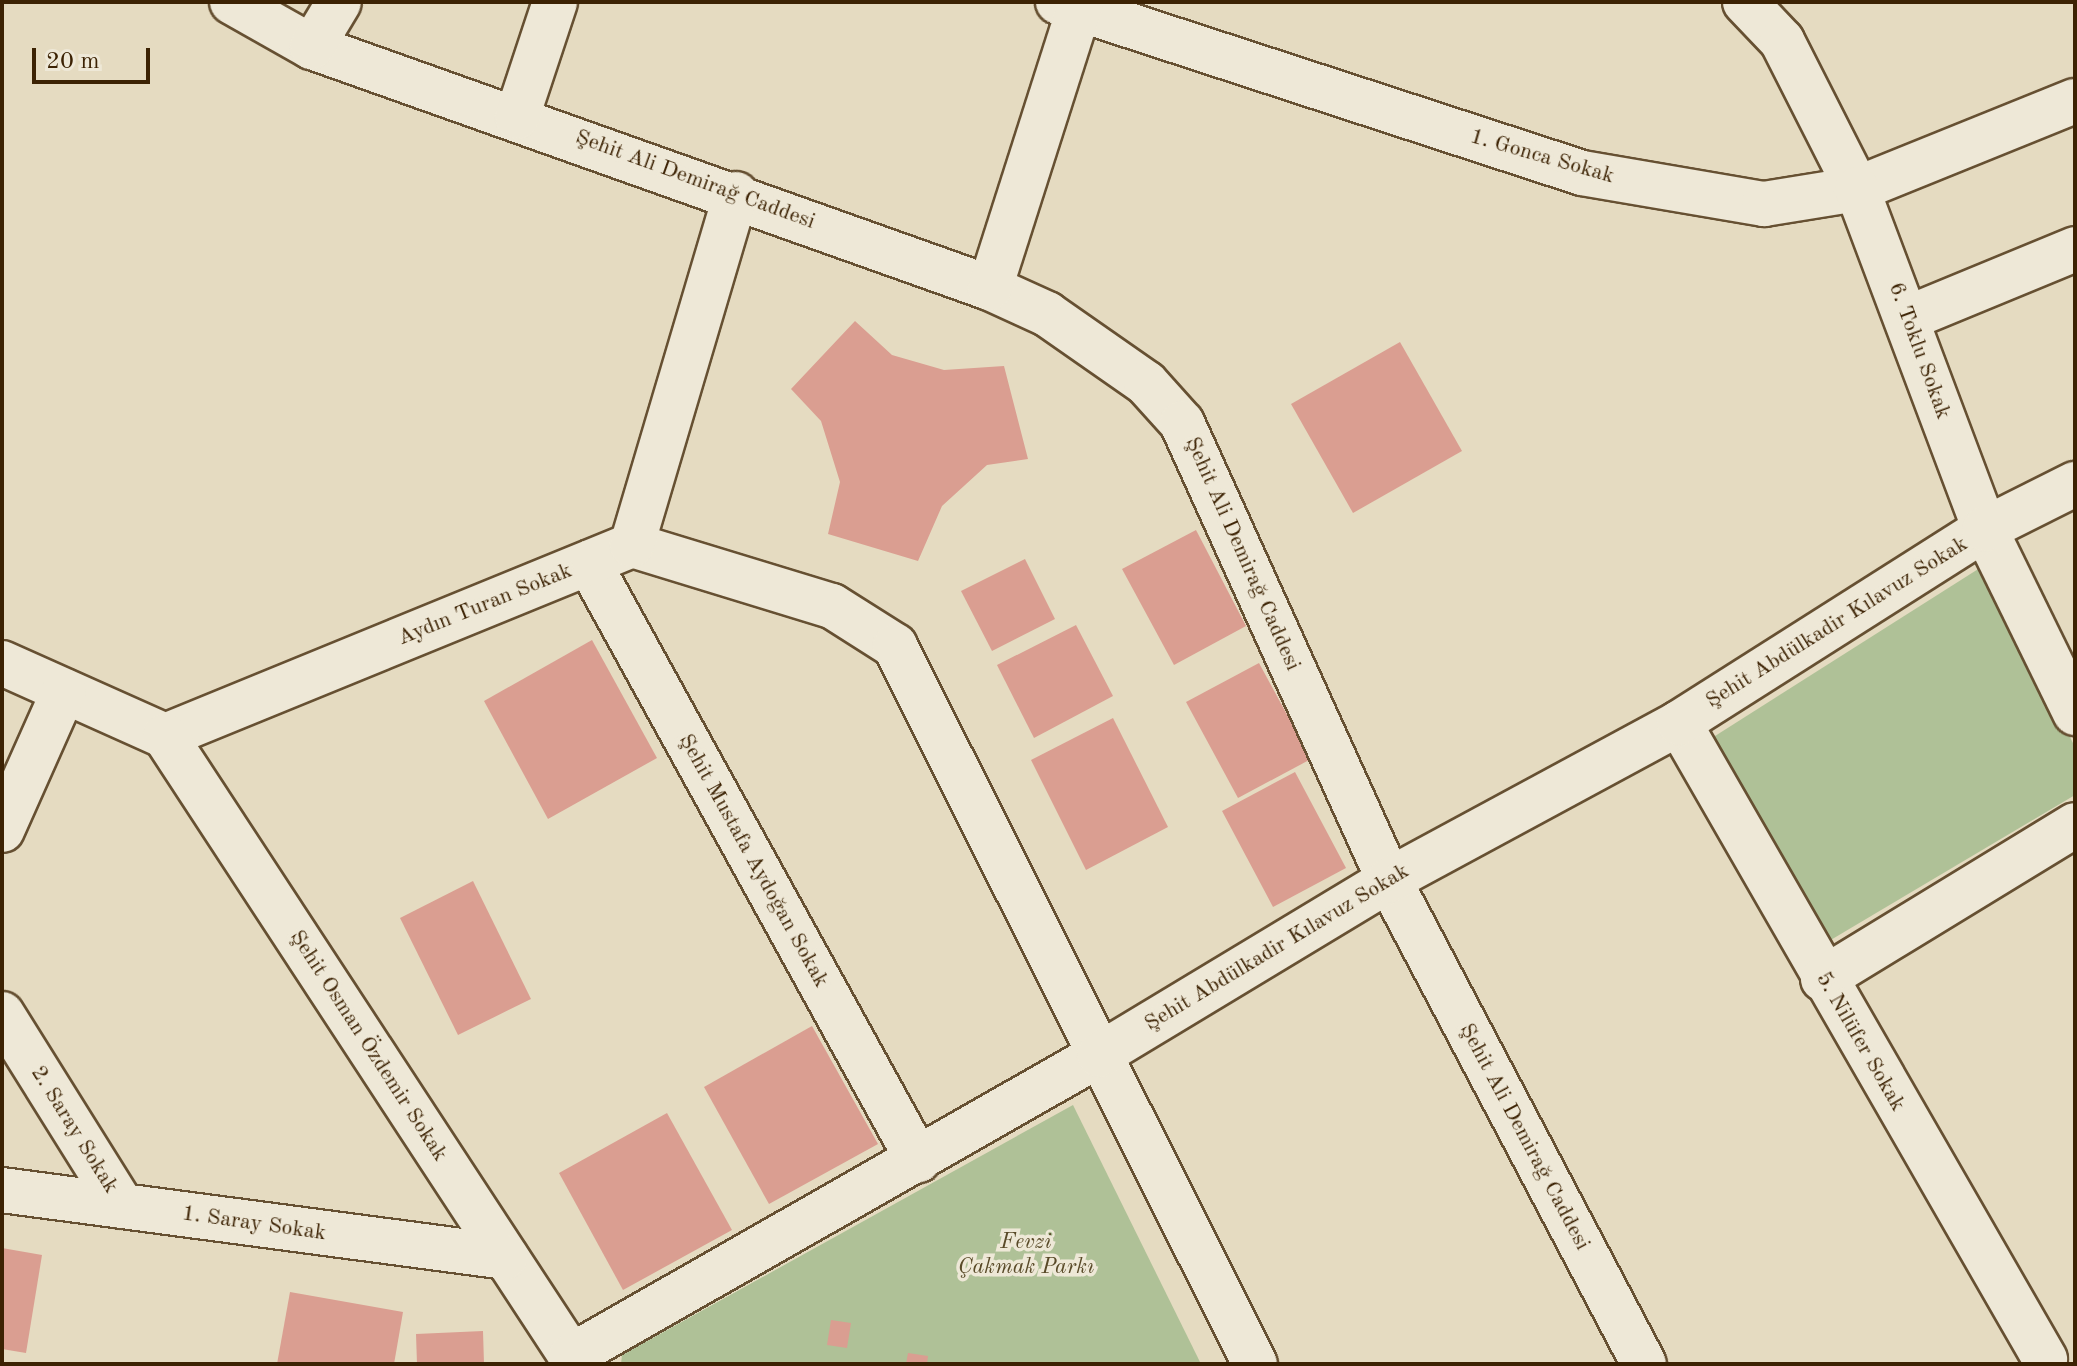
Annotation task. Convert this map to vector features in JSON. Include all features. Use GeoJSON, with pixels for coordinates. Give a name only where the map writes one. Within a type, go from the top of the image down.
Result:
{"type":"FeatureCollection","features":[{"type":"Feature","properties":{"kind":"street","name":"Şehit Ali Demirağ Caddesi"},"geometry":{"type":"LineString","coordinates":[[232,2],[312,47],[736,194],[990,288],[1099,346],[1146,383],[1182,423],[1389,880],[1644,1364]]}},
{"type":"Feature","properties":{"kind":"street"},"geometry":{"type":"LineString","coordinates":[[312,47],[339,2]]}},
{"type":"Feature","properties":{"kind":"street"},"geometry":{"type":"LineString","coordinates":[[517,117],[555,2]]}},
{"type":"Feature","properties":{"kind":"street","name":"6. Toklu Sokak"},"geometry":{"type":"LineString","coordinates":[[1745,2],[1782,41],[1857,189],[1985,529],[2075,713]]}},
{"type":"Feature","properties":{"kind":"street"},"geometry":{"type":"LineString","coordinates":[[990,288],[1073,4]]}},
{"type":"Feature","properties":{"kind":"street","name":"1. Gonca Sokak"},"geometry":{"type":"LineString","coordinates":[[1073,4],[1582,173],[1764,204],[1857,189],[2075,101]]}},
{"type":"Feature","properties":{"kind":"street"},"geometry":{"type":"LineString","coordinates":[[736,194],[632,545],[832,606],[895,646],[1255,1364]]}},
{"type":"Feature","properties":{"kind":"street"},"geometry":{"type":"LineString","coordinates":[[1908,318],[2075,249]]}},
{"type":"Feature","properties":{"kind":"street","name":"Şehit Abdülkadir Kılavuz Sokak"},"geometry":{"type":"LineString","coordinates":[[571,1360],[1099,1055],[1389,880],[1679,723],[1985,529],[2075,484]]}},
{"type":"Feature","properties":{"kind":"street","name":"Aydın Turan Sokak"},"geometry":{"type":"LineString","coordinates":[[165,736],[632,545]]}},
{"type":"Feature","properties":{"kind":"street","name":"Şehit Mustafa Aydoğan Sokak"},"geometry":{"type":"LineString","coordinates":[[589,563],[918,1160]]}},
{"type":"Feature","properties":{"kind":"street"},"geometry":{"type":"LineString","coordinates":[[2,663],[165,736]]}},
{"type":"Feature","properties":{"kind":"street"},"geometry":{"type":"LineString","coordinates":[[2,830],[64,691]]}},
{"type":"Feature","properties":{"kind":"street","name":"5. Nilüfer Sokak"},"geometry":{"type":"LineString","coordinates":[[1679,723],[1823,979],[2051,1355]]}},
{"type":"Feature","properties":{"kind":"street","name":"Şehit Osman Özdemir Sokak"},"geometry":{"type":"LineString","coordinates":[[165,736],[571,1360]]}},
{"type":"Feature","properties":{"kind":"street"},"geometry":{"type":"LineString","coordinates":[[1823,979],[2075,825]]}},
{"type":"Feature","properties":{"kind":"street","name":"2. Saray Sokak"},"geometry":{"type":"LineString","coordinates":[[2,1014],[122,1206]]}},
{"type":"Feature","properties":{"kind":"street","name":"1. Saray Sokak"},"geometry":{"type":"LineString","coordinates":[[2,1190],[506,1257]]}},
{"type":"Feature","properties":{"kind":"green space"},"geometry":{"type":"Polygon","coordinates":[[[1983,566],[2075,747],[2075,795],[1829,941],[1704,743],[1983,566]]]}},
{"type":"Feature","properties":{"kind":"green space","name":"Fevzi Çakmak Parkı"},"geometry":{"type":"Polygon","coordinates":[[[1073,1105],[1201,1364],[621,1364],[622,1355],[1073,1105]]]}},
{"type":"Feature","properties":{"kind":"building"},"geometry":{"type":"Polygon","coordinates":[[[855,321],[892,355],[944,370],[1004,366],[1028,459],[987,465],[942,506],[918,561],[828,534],[840,482],[821,421],[791,389],[855,321]]]}},
{"type":"Feature","properties":{"kind":"building"},"geometry":{"type":"Polygon","coordinates":[[[1400,342],[1462,451],[1353,513],[1291,404],[1400,342]]]}},
{"type":"Feature","properties":{"kind":"building"},"geometry":{"type":"Polygon","coordinates":[[[1196,530],[1246,626],[1174,665],[1122,569],[1196,530]]]}},
{"type":"Feature","properties":{"kind":"building"},"geometry":{"type":"Polygon","coordinates":[[[1025,559],[1055,619],[992,651],[961,591],[1025,559]]]}},
{"type":"Feature","properties":{"kind":"building"},"geometry":{"type":"Polygon","coordinates":[[[1076,625],[1113,696],[1034,738],[997,665],[1076,625]]]}},
{"type":"Feature","properties":{"kind":"building"},"geometry":{"type":"Polygon","coordinates":[[[592,640],[657,758],[548,819],[484,701],[592,640]]]}},
{"type":"Feature","properties":{"kind":"building"},"geometry":{"type":"Polygon","coordinates":[[[1259,663],[1311,759],[1238,798],[1186,702],[1259,663]]]}},
{"type":"Feature","properties":{"kind":"building"},"geometry":{"type":"Polygon","coordinates":[[[1113,718],[1168,827],[1086,870],[1031,760],[1113,718]]]}},
{"type":"Feature","properties":{"kind":"building"},"geometry":{"type":"Polygon","coordinates":[[[1295,772],[1346,868],[1273,907],[1222,811],[1295,772]]]}},
{"type":"Feature","properties":{"kind":"building"},"geometry":{"type":"Polygon","coordinates":[[[473,881],[531,999],[458,1035],[400,918],[473,881]]]}},
{"type":"Feature","properties":{"kind":"building"},"geometry":{"type":"Polygon","coordinates":[[[812,1026],[878,1144],[769,1204],[704,1087],[812,1026]]]}},
{"type":"Feature","properties":{"kind":"building"},"geometry":{"type":"Polygon","coordinates":[[[667,1113],[732,1230],[623,1290],[559,1173],[667,1113]]]}},
{"type":"Feature","properties":{"kind":"building"},"geometry":{"type":"Polygon","coordinates":[[[2,1248],[42,1255],[26,1353],[2,1349],[2,1248]]]}},
{"type":"Feature","properties":{"kind":"building"},"geometry":{"type":"Polygon","coordinates":[[[290,1292],[403,1312],[394,1364],[277,1364],[290,1292]]]}},
{"type":"Feature","properties":{"kind":"building"},"geometry":{"type":"Polygon","coordinates":[[[831,1320],[851,1323],[847,1348],[827,1345],[831,1320]]]}},
{"type":"Feature","properties":{"kind":"building"},"geometry":{"type":"Polygon","coordinates":[[[483,1331],[484,1364],[417,1364],[416,1334],[483,1331]]]}},
{"type":"Feature","properties":{"kind":"building"},"geometry":{"type":"Polygon","coordinates":[[[908,1353],[928,1356],[927,1364],[906,1364],[908,1353]]]}}]}
